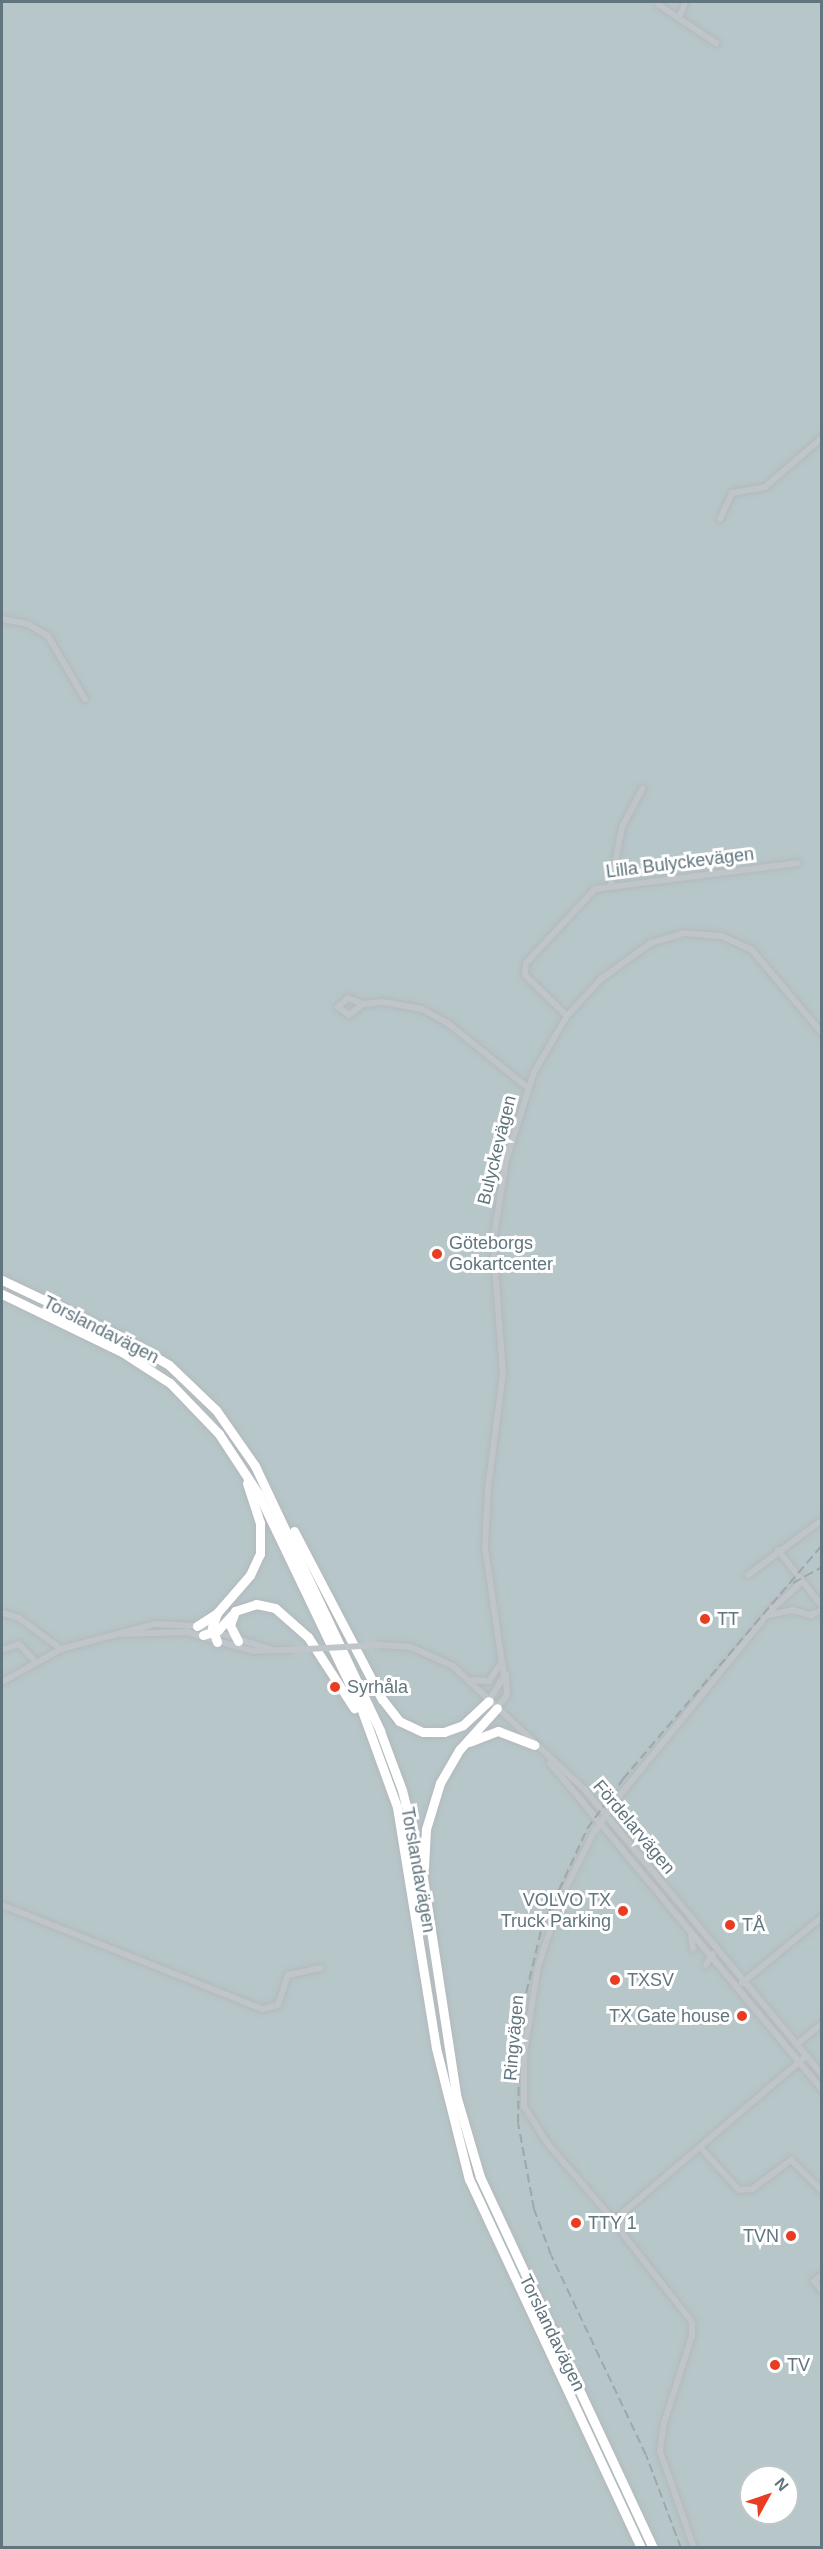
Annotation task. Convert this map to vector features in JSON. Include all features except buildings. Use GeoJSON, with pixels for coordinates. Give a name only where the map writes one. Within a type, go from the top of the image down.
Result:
{"type":"FeatureCollection","features":[{"type":"Feature","properties":{"kind":"main road","name":"Torslandavägen"},"geometry":{"type":"LineString","coordinates":[[2,1280],[147,1351],[188,1380],[236,1435],[278,1512],[386,1745],[410,1817],[463,2131],[495,2216],[653,2547]]}},
{"type":"Feature","properties":{"kind":"main road","name":"Torslandavägen"},"geometry":{"type":"LineString","coordinates":[[2,1294],[153,1370],[194,1405],[235,1457],[259,1495],[371,1732],[397,1807],[409,1863],[436,2048],[469,2180],[640,2547]]}},
{"type":"Feature","properties":{"kind":"main road"},"geometry":{"type":"LineString","coordinates":[[236,1435],[271,1487],[394,1715],[416,1730],[444,1732],[463,1725],[489,1701]]}},
{"type":"Feature","properties":{"kind":"main road"},"geometry":{"type":"LineString","coordinates":[[197,1626],[217,1613],[250,1575],[260,1554],[258,1513],[235,1457]]}},
{"type":"Feature","properties":{"kind":"main road"},"geometry":{"type":"LineString","coordinates":[[215,1637],[232,1615],[245,1605],[264,1604],[287,1615],[308,1637],[362,1724],[409,1863]]}},
{"type":"Feature","properties":{"kind":"main road"},"geometry":{"type":"LineString","coordinates":[[215,1637],[217,1613]]}},
{"type":"Feature","properties":{"kind":"main road"},"geometry":{"type":"LineString","coordinates":[[232,1615],[231,1630],[238,1641]]}},
{"type":"Feature","properties":{"kind":"main road"},"geometry":{"type":"LineString","coordinates":[[203,1635],[215,1637]]}},
{"type":"Feature","properties":{"kind":"main road"},"geometry":{"type":"LineString","coordinates":[[426,1905],[426,1829],[440,1783],[460,1749],[497,1708]]}},
{"type":"Feature","properties":{"kind":"main road"},"geometry":{"type":"LineString","coordinates":[[460,1749],[498,1731],[534,1745]]}},
{"type":"Feature","properties":{"kind":"street"},"geometry":{"type":"LineString","coordinates":[[680,16],[685,2]]}},
{"type":"Feature","properties":{"kind":"street"},"geometry":{"type":"LineString","coordinates":[[659,5],[680,16],[716,43]]}},
{"type":"Feature","properties":{"kind":"street"},"geometry":{"type":"LineString","coordinates":[[720,519],[732,493],[765,487],[822,438]]}},
{"type":"Feature","properties":{"kind":"street"},"geometry":{"type":"LineString","coordinates":[[2,619],[28,624],[48,636],[85,699]]}},
{"type":"Feature","properties":{"kind":"street"},"geometry":{"type":"LineString","coordinates":[[611,884],[622,827],[643,789]]}},
{"type":"Feature","properties":{"kind":"street","name":"Lilla Bulyckevägen"},"geometry":{"type":"LineString","coordinates":[[567,1016],[525,975],[526,963],[595,889],[611,884],[797,863]]}},
{"type":"Feature","properties":{"kind":"street","name":"Bulyckevägen"},"geometry":{"type":"LineString","coordinates":[[497,1708],[508,1692],[485,1548],[488,1488],[503,1374],[493,1242],[506,1160],[528,1088],[567,1016],[601,979],[651,943],[673,935],[709,933],[735,940],[757,955],[822,1033]]}},
{"type":"Feature","properties":{"kind":"street"},"geometry":{"type":"LineString","coordinates":[[363,1004],[383,1002],[422,1009],[448,1024],[528,1088]]}},
{"type":"Feature","properties":{"kind":"street"},"geometry":{"type":"LineString","coordinates":[[748,1575],[778,1550],[822,1520]]}},
{"type":"Feature","properties":{"kind":"street"},"geometry":{"type":"LineString","coordinates":[[768,1615],[792,1610],[811,1615],[822,1608],[778,1550]]}},
{"type":"Feature","properties":{"kind":"street"},"geometry":{"type":"LineString","coordinates":[[768,1615],[802,1582]]}},
{"type":"Feature","properties":{"kind":"street"},"geometry":{"type":"LineString","coordinates":[[2,1613],[19,1618],[61,1649]]}},
{"type":"Feature","properties":{"kind":"street","name":"Ringvägen"},"geometry":{"type":"LineString","coordinates":[[619,2221],[604,2211],[548,2144],[525,2106],[524,2053],[538,1967],[563,1892],[593,1834],[616,1800],[768,1615]]}},
{"type":"Feature","properties":{"kind":"street"},"geometry":{"type":"LineString","coordinates":[[2,1682],[35,1661],[61,1649],[155,1624],[197,1626],[215,1637],[253,1652],[273,1650]]}},
{"type":"Feature","properties":{"kind":"street"},"geometry":{"type":"LineString","coordinates":[[111,1635],[157,1631],[203,1635]]}},
{"type":"Feature","properties":{"kind":"street"},"geometry":{"type":"LineString","coordinates":[[215,1637],[273,1650]]}},
{"type":"Feature","properties":{"kind":"street"},"geometry":{"type":"LineString","coordinates":[[2,1650],[19,1644],[35,1661]]}},
{"type":"Feature","properties":{"kind":"street","name":"Fördelarvägen"},"geometry":{"type":"LineString","coordinates":[[273,1650],[381,1645],[424,1651],[468,1680],[534,1745],[585,1790],[705,1934],[740,1985]]}},
{"type":"Feature","properties":{"kind":"street"},"geometry":{"type":"LineString","coordinates":[[468,1680],[489,1681],[502,1664]]}},
{"type":"Feature","properties":{"kind":"street","name":"Bulyckevägen"},"geometry":{"type":"LineString","coordinates":[[489,1701],[502,1684],[502,1664]]}},
{"type":"Feature","properties":{"kind":"street","name":"Fördelarvägen"},"geometry":{"type":"LineString","coordinates":[[534,1745],[721,1968]]}},
{"type":"Feature","properties":{"kind":"street"},"geometry":{"type":"LineString","coordinates":[[2,1905],[262,2009],[278,2005],[288,1975],[321,1968]]}},
{"type":"Feature","properties":{"kind":"street"},"geometry":{"type":"LineString","coordinates":[[740,1985],[822,1917]]}},
{"type":"Feature","properties":{"kind":"street","name":"Fördelarvägen"},"geometry":{"type":"LineString","coordinates":[[684,1922],[694,1940],[693,1949]]}},
{"type":"Feature","properties":{"kind":"street","name":"Fördelarvägen"},"geometry":{"type":"LineString","coordinates":[[705,1934],[740,1985]]}},
{"type":"Feature","properties":{"kind":"street"},"geometry":{"type":"LineString","coordinates":[[712,1946],[712,1956],[706,1965],[721,1968],[740,1985],[797,2044],[802,2061],[822,2074]]}},
{"type":"Feature","properties":{"kind":"street"},"geometry":{"type":"LineString","coordinates":[[721,1968],[740,1985],[822,2089]]}},
{"type":"Feature","properties":{"kind":"street"},"geometry":{"type":"LineString","coordinates":[[797,2044],[822,2024]]}},
{"type":"Feature","properties":{"kind":"street"},"geometry":{"type":"LineString","coordinates":[[693,2547],[660,2451],[692,2322],[623,2234],[619,2221],[627,2208],[802,2061]]}},
{"type":"Feature","properties":{"kind":"street"},"geometry":{"type":"LineString","coordinates":[[700,2147],[739,2190],[752,2189],[791,2160],[822,2191]]}},
{"type":"Feature","properties":{"kind":"street"},"geometry":{"type":"LineString","coordinates":[[822,2275],[813,2281],[822,2291]]}},
{"type":"Feature","properties":{"kind":"shaded area"},"geometry":{"type":"Polygon","coordinates":[[[2,2],[821,2],[821,2547],[2,2548],[2,2]]]}},
{"type":"Feature","properties":{"kind":"railway"},"geometry":{"type":"LineString","coordinates":[[681,2548],[646,2455],[551,2255],[534,2209],[518,2123],[520,2019],[542,1927],[587,1829],[623,1779],[822,1545]]}},
{"type":"Feature","properties":{"kind":"railway"},"geometry":{"type":"LineString","coordinates":[[793,1583],[822,1567]]}},
{"type":"Feature","properties":{"kind":"place","name":"Göteborgs Gokartcenter"},"geometry":{"type":"Point","coordinates":[437,1254]}},
{"type":"Feature","properties":{"kind":"place","name":"TT"},"geometry":{"type":"Point","coordinates":[705,1619]}},
{"type":"Feature","properties":{"kind":"place","name":"Syrhåla"},"geometry":{"type":"Point","coordinates":[335,1687]}},
{"type":"Feature","properties":{"kind":"place","name":"VOLVO TX Truck Parking"},"geometry":{"type":"Point","coordinates":[623,1911]}},
{"type":"Feature","properties":{"kind":"place","name":"TÅ"},"geometry":{"type":"Point","coordinates":[730,1925]}},
{"type":"Feature","properties":{"kind":"place","name":"TXSV"},"geometry":{"type":"Point","coordinates":[615,1980]}},
{"type":"Feature","properties":{"kind":"place","name":"TX Gate house"},"geometry":{"type":"Point","coordinates":[742,2016]}},
{"type":"Feature","properties":{"kind":"place","name":"TTY 1"},"geometry":{"type":"Point","coordinates":[576,2223]}},
{"type":"Feature","properties":{"kind":"place","name":"TVN"},"geometry":{"type":"Point","coordinates":[791,2236]}},
{"type":"Feature","properties":{"kind":"place","name":"TV"},"geometry":{"type":"Point","coordinates":[775,2365]}}]}
